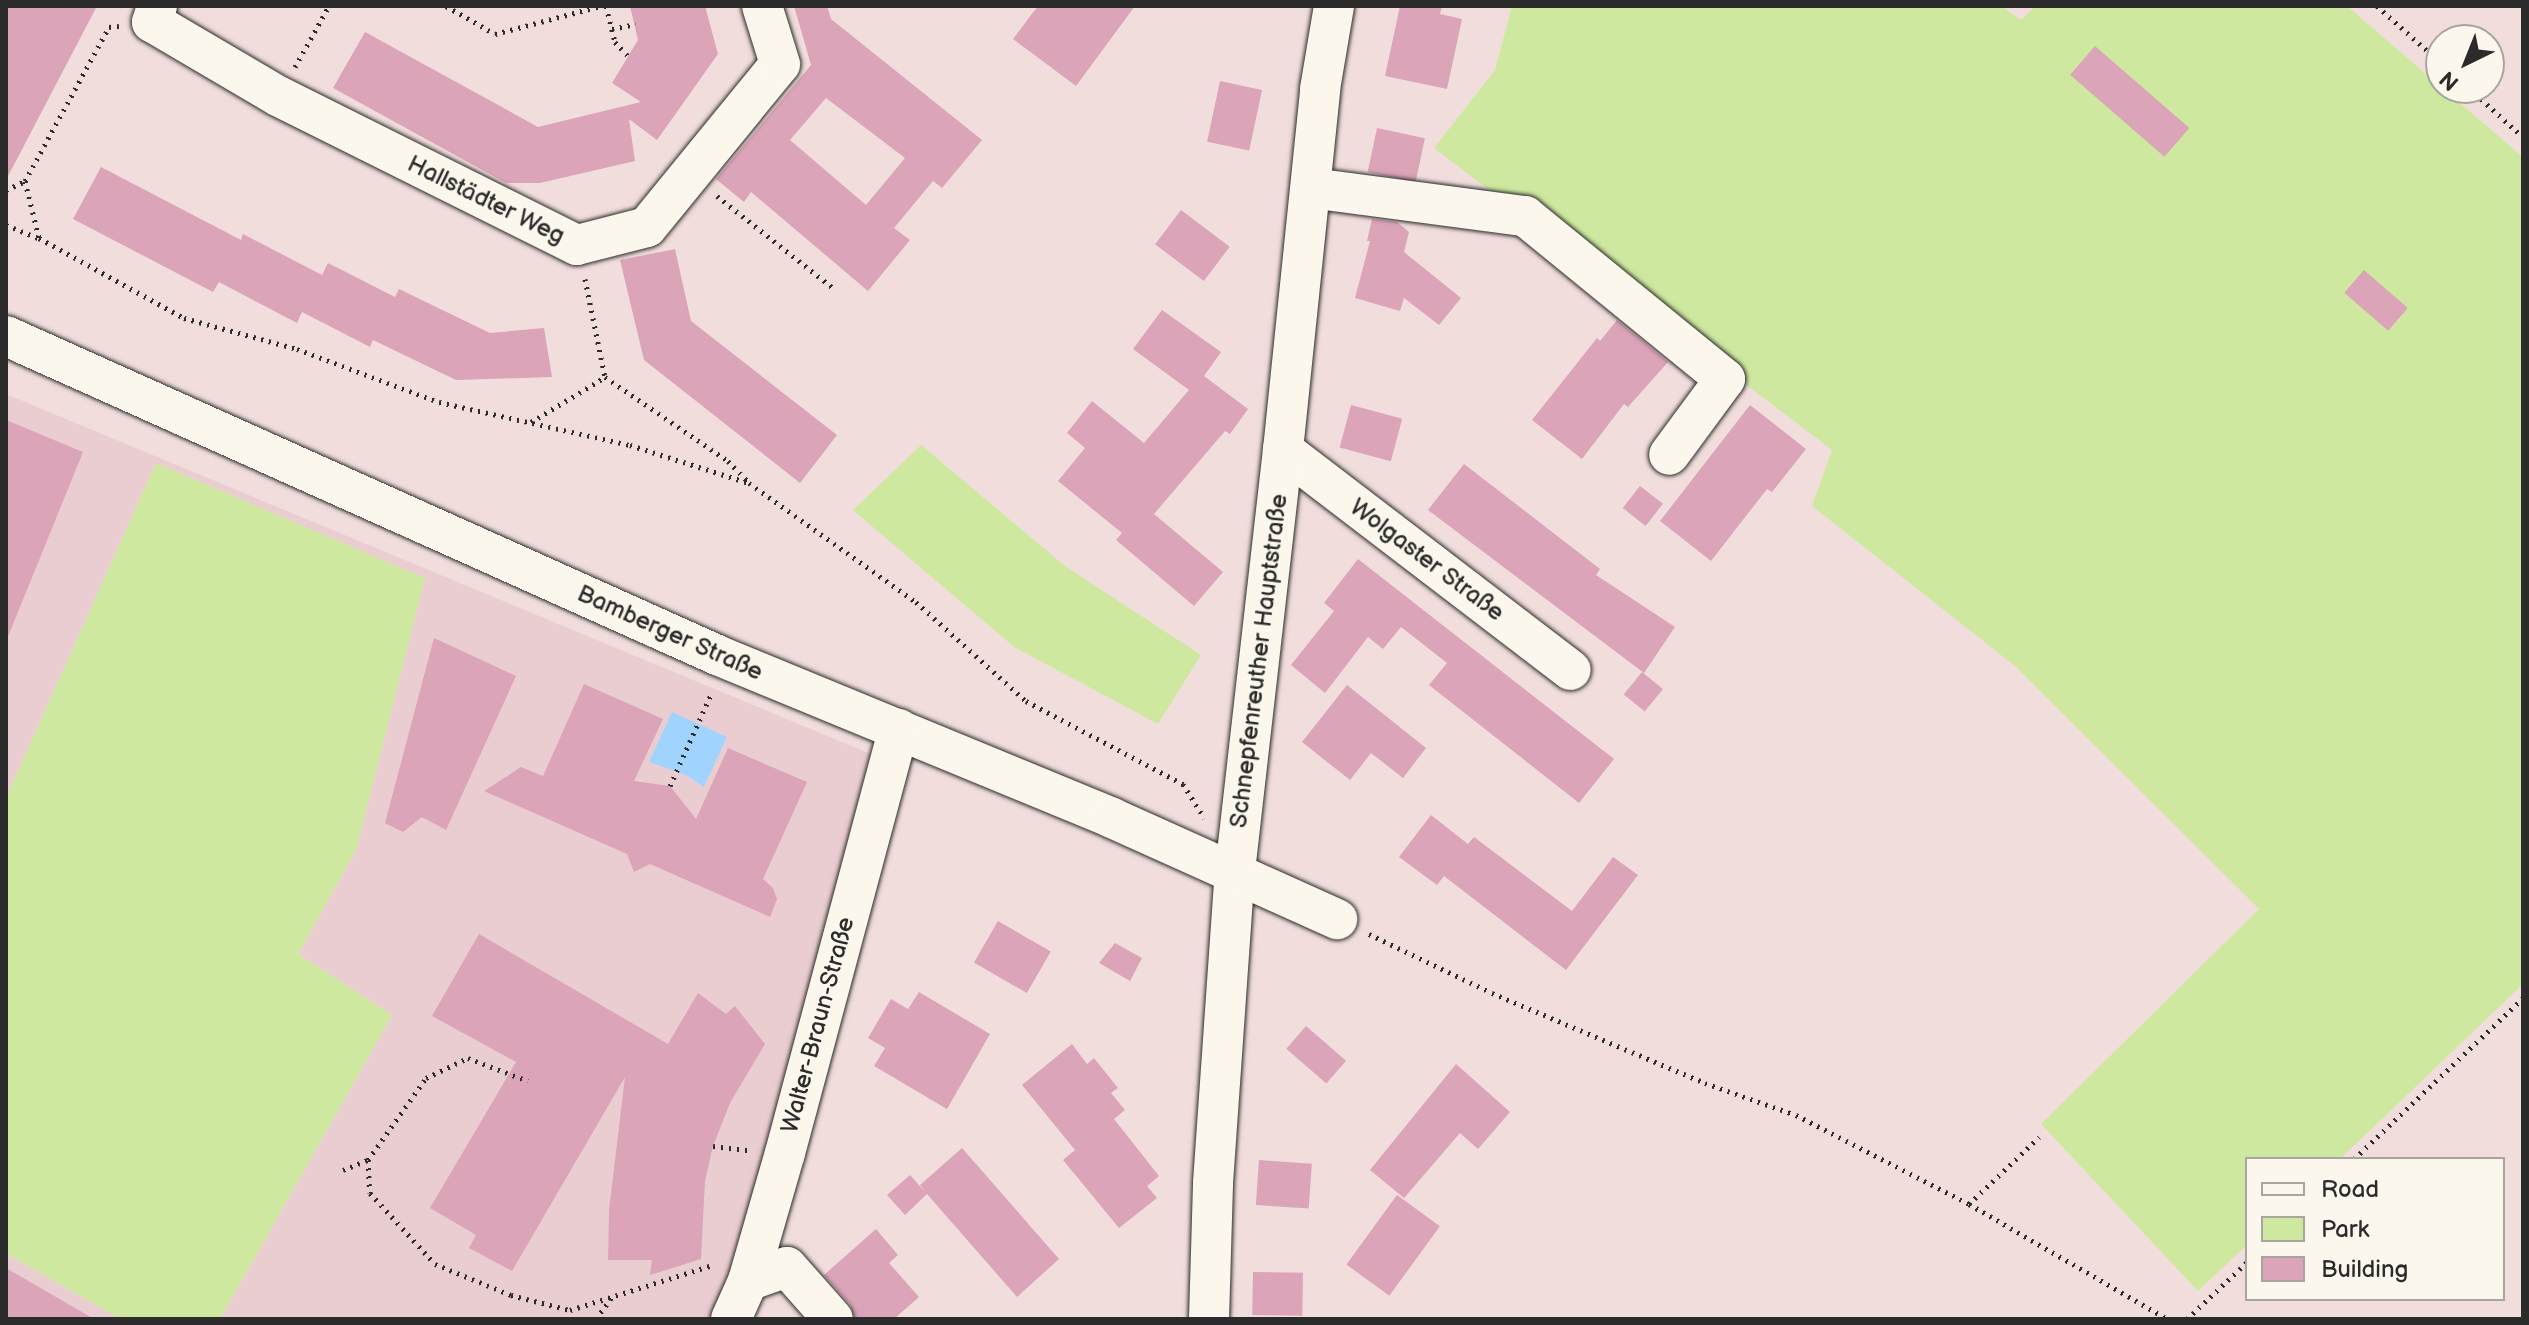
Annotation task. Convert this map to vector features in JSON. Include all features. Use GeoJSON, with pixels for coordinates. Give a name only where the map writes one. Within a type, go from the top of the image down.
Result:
{"type":"FeatureCollection","features":[{"type":"Feature","properties":{"kind":"street","name":"Hallstädter Weg"},"geometry":{"type":"LineString","coordinates":[[154,14],[278,96],[577,245],[647,227],[780,64],[762,6]]}},
{"type":"Feature","properties":{"kind":"street","name":"Schnepfenreuther Hauptstraße"},"geometry":{"type":"LineString","coordinates":[[1209,1319],[1213,1183],[1235,871],[1320,89],[1334,6]]}},
{"type":"Feature","properties":{"kind":"street"},"geometry":{"type":"LineString","coordinates":[[1311,188],[1525,216],[1725,379],[1669,455]]}},
{"type":"Feature","properties":{"kind":"street","name":"Bamberger Straße"},"geometry":{"type":"LineString","coordinates":[[6,336],[717,655],[1235,871],[1337,919]]}},
{"type":"Feature","properties":{"kind":"street","name":"Wolgaster Straße"},"geometry":{"type":"LineString","coordinates":[[1283,450],[1571,670]]}},
{"type":"Feature","properties":{"kind":"street","name":"Walter-Braun-Straße"},"geometry":{"type":"LineString","coordinates":[[731,1319],[748,1281],[899,729]]}},
{"type":"Feature","properties":{"kind":"street"},"geometry":{"type":"LineString","coordinates":[[748,1281],[787,1267],[833,1319]]}},
{"type":"Feature","properties":{"kind":"path"},"geometry":{"type":"LineString","coordinates":[[278,96],[329,6]]}},
{"type":"Feature","properties":{"kind":"path"},"geometry":{"type":"LineString","coordinates":[[446,6],[495,34],[600,6]]}},
{"type":"Feature","properties":{"kind":"path"},"geometry":{"type":"LineString","coordinates":[[606,6],[615,42],[628,56]]}},
{"type":"Feature","properties":{"kind":"path"},"geometry":{"type":"LineString","coordinates":[[2377,6],[2425,49]]}},
{"type":"Feature","properties":{"kind":"path"},"geometry":{"type":"LineString","coordinates":[[6,190],[25,181],[109,27],[154,14]]}},
{"type":"Feature","properties":{"kind":"path"},"geometry":{"type":"LineString","coordinates":[[612,29],[635,24]]}},
{"type":"Feature","properties":{"kind":"path"},"geometry":{"type":"LineString","coordinates":[[2487,104],[2523,137]]}},
{"type":"Feature","properties":{"kind":"path"},"geometry":{"type":"LineString","coordinates":[[690,176],[832,287]]}},
{"type":"Feature","properties":{"kind":"path"},"geometry":{"type":"LineString","coordinates":[[25,181],[39,238]]}},
{"type":"Feature","properties":{"kind":"path"},"geometry":{"type":"LineString","coordinates":[[6,225],[39,238],[184,318],[297,349],[439,402],[630,445],[749,483]]}},
{"type":"Feature","properties":{"kind":"path"},"geometry":{"type":"LineString","coordinates":[[577,245],[605,377],[728,461],[749,483],[916,602],[1026,701],[1183,784],[1205,821]]}},
{"type":"Feature","properties":{"kind":"path"},"geometry":{"type":"LineString","coordinates":[[530,422],[605,377]]}},
{"type":"Feature","properties":{"kind":"path"},"geometry":{"type":"LineString","coordinates":[[670,786],[703,716]]}},
{"type":"Feature","properties":{"kind":"path"},"geometry":{"type":"LineString","coordinates":[[1337,919],[1492,993],[1705,1083],[1796,1115],[1969,1204],[2167,1319]]}},
{"type":"Feature","properties":{"kind":"path"},"geometry":{"type":"LineString","coordinates":[[2356,1157],[2523,998]]}},
{"type":"Feature","properties":{"kind":"path"},"geometry":{"type":"LineString","coordinates":[[343,1170],[368,1160],[426,1078],[468,1058],[528,1081]]}},
{"type":"Feature","properties":{"kind":"path"},"geometry":{"type":"LineString","coordinates":[[1969,1204],[2039,1137]]}},
{"type":"Feature","properties":{"kind":"path"},"geometry":{"type":"LineString","coordinates":[[740,1164],[744,1150]]}},
{"type":"Feature","properties":{"kind":"path"},"geometry":{"type":"LineString","coordinates":[[368,1160],[370,1193],[435,1264],[511,1295],[570,1310],[614,1294],[712,1267],[716,1252]]}},
{"type":"Feature","properties":{"kind":"path"},"geometry":{"type":"LineString","coordinates":[[2187,1319],[2245,1264]]}},
{"type":"Feature","properties":{"kind":"path"},"geometry":{"type":"LineString","coordinates":[[596,1319],[614,1294]]}},
{"type":"Feature","properties":{"kind":"shaded area"},"geometry":{"type":"Polygon","coordinates":[[[6,394],[897,765],[733,1319],[220,1319],[392,1015],[298,954],[356,850],[156,463],[6,798],[6,394]]]}},
{"type":"Feature","properties":{"kind":"shaded area"},"geometry":{"type":"Polygon","coordinates":[[[6,1253],[120,1319],[6,1319],[6,1253]]]}},
{"type":"Feature","properties":{"kind":"green space"},"geometry":{"type":"Polygon","coordinates":[[[1512,6],[2001,6],[2021,20],[2036,6],[2347,6],[2425,73],[2425,104],[2461,104],[2523,157],[2523,984],[2342,1157],[2245,1157],[2245,1247],[2198,1291],[2041,1124],[2259,909],[2015,666],[1812,506],[1832,450],[1434,148],[1495,70],[1512,6]]]}},
{"type":"Feature","properties":{"kind":"green space"},"geometry":{"type":"Polygon","coordinates":[[[921,445],[1065,566],[1201,655],[1158,724],[1014,647],[853,510],[921,445]]]}},
{"type":"Feature","properties":{"kind":"green space"},"geometry":{"type":"Polygon","coordinates":[[[156,463],[425,578],[356,850],[298,954],[392,1015],[220,1319],[120,1319],[6,1253],[6,798],[156,463]]]}},
{"type":"Feature","properties":{"kind":"water"},"geometry":{"type":"Polygon","coordinates":[[[672,712],[727,737],[704,787],[686,775],[649,762],[672,712]]]}},
{"type":"Feature","properties":{"kind":"building"},"geometry":{"type":"Polygon","coordinates":[[[6,6],[97,6],[6,180],[6,6]]]}},
{"type":"Feature","properties":{"kind":"building"},"geometry":{"type":"Polygon","coordinates":[[[630,6],[705,6],[718,54],[657,140],[629,119],[635,161],[540,183],[506,183],[333,88],[365,32],[538,127],[641,102],[612,83],[638,40],[630,6]]]}},
{"type":"Feature","properties":{"kind":"building"},"geometry":{"type":"Polygon","coordinates":[[[794,6],[827,6],[831,19],[982,140],[942,188],[933,181],[894,228],[910,240],[868,291],[751,192],[744,202],[716,179],[811,65],[794,6]],[[826,98],[790,140],[866,205],[905,158],[826,98]]]}},
{"type":"Feature","properties":{"kind":"building"},"geometry":{"type":"Polygon","coordinates":[[[1038,6],[1135,6],[1076,86],[1013,39],[1038,6]]]}},
{"type":"Feature","properties":{"kind":"building"},"geometry":{"type":"Polygon","coordinates":[[[1400,6],[1442,6],[1440,14],[1462,19],[1447,89],[1385,76],[1400,6]]]}},
{"type":"Feature","properties":{"kind":"building"},"geometry":{"type":"Polygon","coordinates":[[[2095,46],[2189,128],[2164,157],[2070,75],[2095,46]]]}},
{"type":"Feature","properties":{"kind":"building"},"geometry":{"type":"Polygon","coordinates":[[[1220,81],[1262,90],[1249,151],[1207,142],[1220,81]]]}},
{"type":"Feature","properties":{"kind":"building"},"geometry":{"type":"Polygon","coordinates":[[[1377,128],[1425,138],[1416,182],[1368,172],[1377,128]]]}},
{"type":"Feature","properties":{"kind":"building"},"geometry":{"type":"Polygon","coordinates":[[[101,167],[241,240],[243,234],[322,275],[328,263],[395,297],[399,289],[490,333],[544,328],[552,377],[456,380],[373,340],[370,347],[302,312],[297,323],[219,282],[213,292],[73,219],[101,167]]]}},
{"type":"Feature","properties":{"kind":"building"},"geometry":{"type":"Polygon","coordinates":[[[1181,210],[1230,247],[1204,281],[1155,244],[1181,210]]]}},
{"type":"Feature","properties":{"kind":"building"},"geometry":{"type":"Polygon","coordinates":[[[1372,219],[1397,222],[1409,232],[1404,252],[1461,298],[1439,325],[1404,298],[1400,311],[1355,298],[1370,241],[1367,241],[1372,219]]]}},
{"type":"Feature","properties":{"kind":"building"},"geometry":{"type":"Polygon","coordinates":[[[675,249],[691,321],[837,435],[800,483],[644,360],[620,260],[675,249]]]}},
{"type":"Feature","properties":{"kind":"building"},"geometry":{"type":"Polygon","coordinates":[[[2364,270],[2408,308],[2388,331],[2344,293],[2364,270]]]}},
{"type":"Feature","properties":{"kind":"building"},"geometry":{"type":"Polygon","coordinates":[[[1162,310],[1221,352],[1204,376],[1248,409],[1230,434],[1225,431],[1154,514],[1223,572],[1194,606],[1116,540],[1122,533],[1058,481],[1085,448],[1067,433],[1092,401],[1144,443],[1189,390],[1133,349],[1162,310]]]}},
{"type":"Feature","properties":{"kind":"building"},"geometry":{"type":"Polygon","coordinates":[[[1617,320],[1668,362],[1628,407],[1624,404],[1582,459],[1532,420],[1597,338],[1600,341],[1617,320]]]}},
{"type":"Feature","properties":{"kind":"building"},"geometry":{"type":"Polygon","coordinates":[[[1351,405],[1402,419],[1391,461],[1340,448],[1351,405]]]}},
{"type":"Feature","properties":{"kind":"building"},"geometry":{"type":"Polygon","coordinates":[[[1750,405],[1806,449],[1772,492],[1767,489],[1711,561],[1660,521],[1750,405]]]}},
{"type":"Feature","properties":{"kind":"building"},"geometry":{"type":"Polygon","coordinates":[[[6,420],[83,452],[7,639],[6,639],[6,420]]]}},
{"type":"Feature","properties":{"kind":"building"},"geometry":{"type":"Polygon","coordinates":[[[1464,464],[1600,569],[1596,575],[1675,627],[1644,673],[1428,510],[1464,464]]]}},
{"type":"Feature","properties":{"kind":"building"},"geometry":{"type":"Polygon","coordinates":[[[1640,486],[1663,504],[1646,526],[1623,508],[1640,486]]]}},
{"type":"Feature","properties":{"kind":"building"},"geometry":{"type":"Polygon","coordinates":[[[1358,559],[1614,759],[1579,803],[1429,685],[1447,663],[1401,627],[1383,649],[1368,637],[1325,693],[1291,665],[1334,611],[1324,603],[1358,559]]]}},
{"type":"Feature","properties":{"kind":"building"},"geometry":{"type":"Polygon","coordinates":[[[434,638],[516,676],[446,830],[422,817],[403,832],[385,823],[434,638]]]}},
{"type":"Feature","properties":{"kind":"building"},"geometry":{"type":"Polygon","coordinates":[[[1642,672],[1663,689],[1645,712],[1624,695],[1642,672]]]}},
{"type":"Feature","properties":{"kind":"building"},"geometry":{"type":"Polygon","coordinates":[[[584,684],[663,719],[634,781],[670,786],[696,819],[728,748],[807,782],[763,879],[773,888],[777,899],[770,917],[650,864],[634,872],[627,854],[484,791],[521,767],[543,776],[584,684]]]}},
{"type":"Feature","properties":{"kind":"building"},"geometry":{"type":"Polygon","coordinates":[[[1347,685],[1426,748],[1403,778],[1371,753],[1350,780],[1302,742],[1347,685]]]}},
{"type":"Feature","properties":{"kind":"building"},"geometry":{"type":"Polygon","coordinates":[[[1431,815],[1468,844],[1474,837],[1572,911],[1613,857],[1638,875],[1566,970],[1444,876],[1437,885],[1399,857],[1431,815]]]}},
{"type":"Feature","properties":{"kind":"building"},"geometry":{"type":"Polygon","coordinates":[[[998,921],[1051,952],[1027,993],[974,963],[998,921]]]}},
{"type":"Feature","properties":{"kind":"building"},"geometry":{"type":"Polygon","coordinates":[[[479,934],[668,1044],[698,993],[726,1014],[735,1006],[765,1044],[730,1103],[713,1146],[705,1181],[701,1259],[650,1275],[652,1260],[608,1260],[609,1210],[625,1077],[512,1271],[469,1248],[476,1235],[430,1208],[516,1062],[432,1016],[479,934]]]}},
{"type":"Feature","properties":{"kind":"building"},"geometry":{"type":"Polygon","coordinates":[[[1115,943],[1142,958],[1130,981],[1099,963],[1115,943]]]}},
{"type":"Feature","properties":{"kind":"building"},"geometry":{"type":"Polygon","coordinates":[[[919,992],[990,1034],[947,1109],[874,1066],[885,1048],[868,1038],[891,999],[908,1009],[919,992]]]}},
{"type":"Feature","properties":{"kind":"building"},"geometry":{"type":"Polygon","coordinates":[[[1306,1026],[1346,1061],[1326,1083],[1286,1049],[1306,1026]]]}},
{"type":"Feature","properties":{"kind":"building"},"geometry":{"type":"Polygon","coordinates":[[[1072,1044],[1087,1064],[1094,1058],[1118,1088],[1111,1093],[1125,1110],[1114,1119],[1159,1176],[1147,1186],[1157,1198],[1119,1228],[1063,1160],[1075,1150],[1022,1085],[1072,1044]]]}},
{"type":"Feature","properties":{"kind":"building"},"geometry":{"type":"Polygon","coordinates":[[[1456,1064],[1510,1112],[1478,1149],[1460,1133],[1404,1198],[1370,1170],[1456,1064]]]}},
{"type":"Feature","properties":{"kind":"building"},"geometry":{"type":"Polygon","coordinates":[[[962,1148],[1059,1259],[1017,1297],[927,1194],[905,1215],[887,1195],[910,1175],[925,1192],[920,1185],[962,1148]]]}},
{"type":"Feature","properties":{"kind":"building"},"geometry":{"type":"Polygon","coordinates":[[[1259,1160],[1312,1164],[1309,1209],[1256,1205],[1259,1160]]]}},
{"type":"Feature","properties":{"kind":"building"},"geometry":{"type":"Polygon","coordinates":[[[1397,1195],[1440,1226],[1389,1296],[1346,1265],[1397,1195]]]}},
{"type":"Feature","properties":{"kind":"building"},"geometry":{"type":"Polygon","coordinates":[[[876,1229],[898,1255],[889,1263],[919,1297],[894,1319],[855,1319],[850,1304],[824,1275],[876,1229]]]}},
{"type":"Feature","properties":{"kind":"building"},"geometry":{"type":"Polygon","coordinates":[[[6,1268],[94,1319],[6,1319],[6,1268]]]}},
{"type":"Feature","properties":{"kind":"building"},"geometry":{"type":"Polygon","coordinates":[[[1253,1272],[1303,1273],[1302,1316],[1252,1315],[1253,1272]]]}}]}
